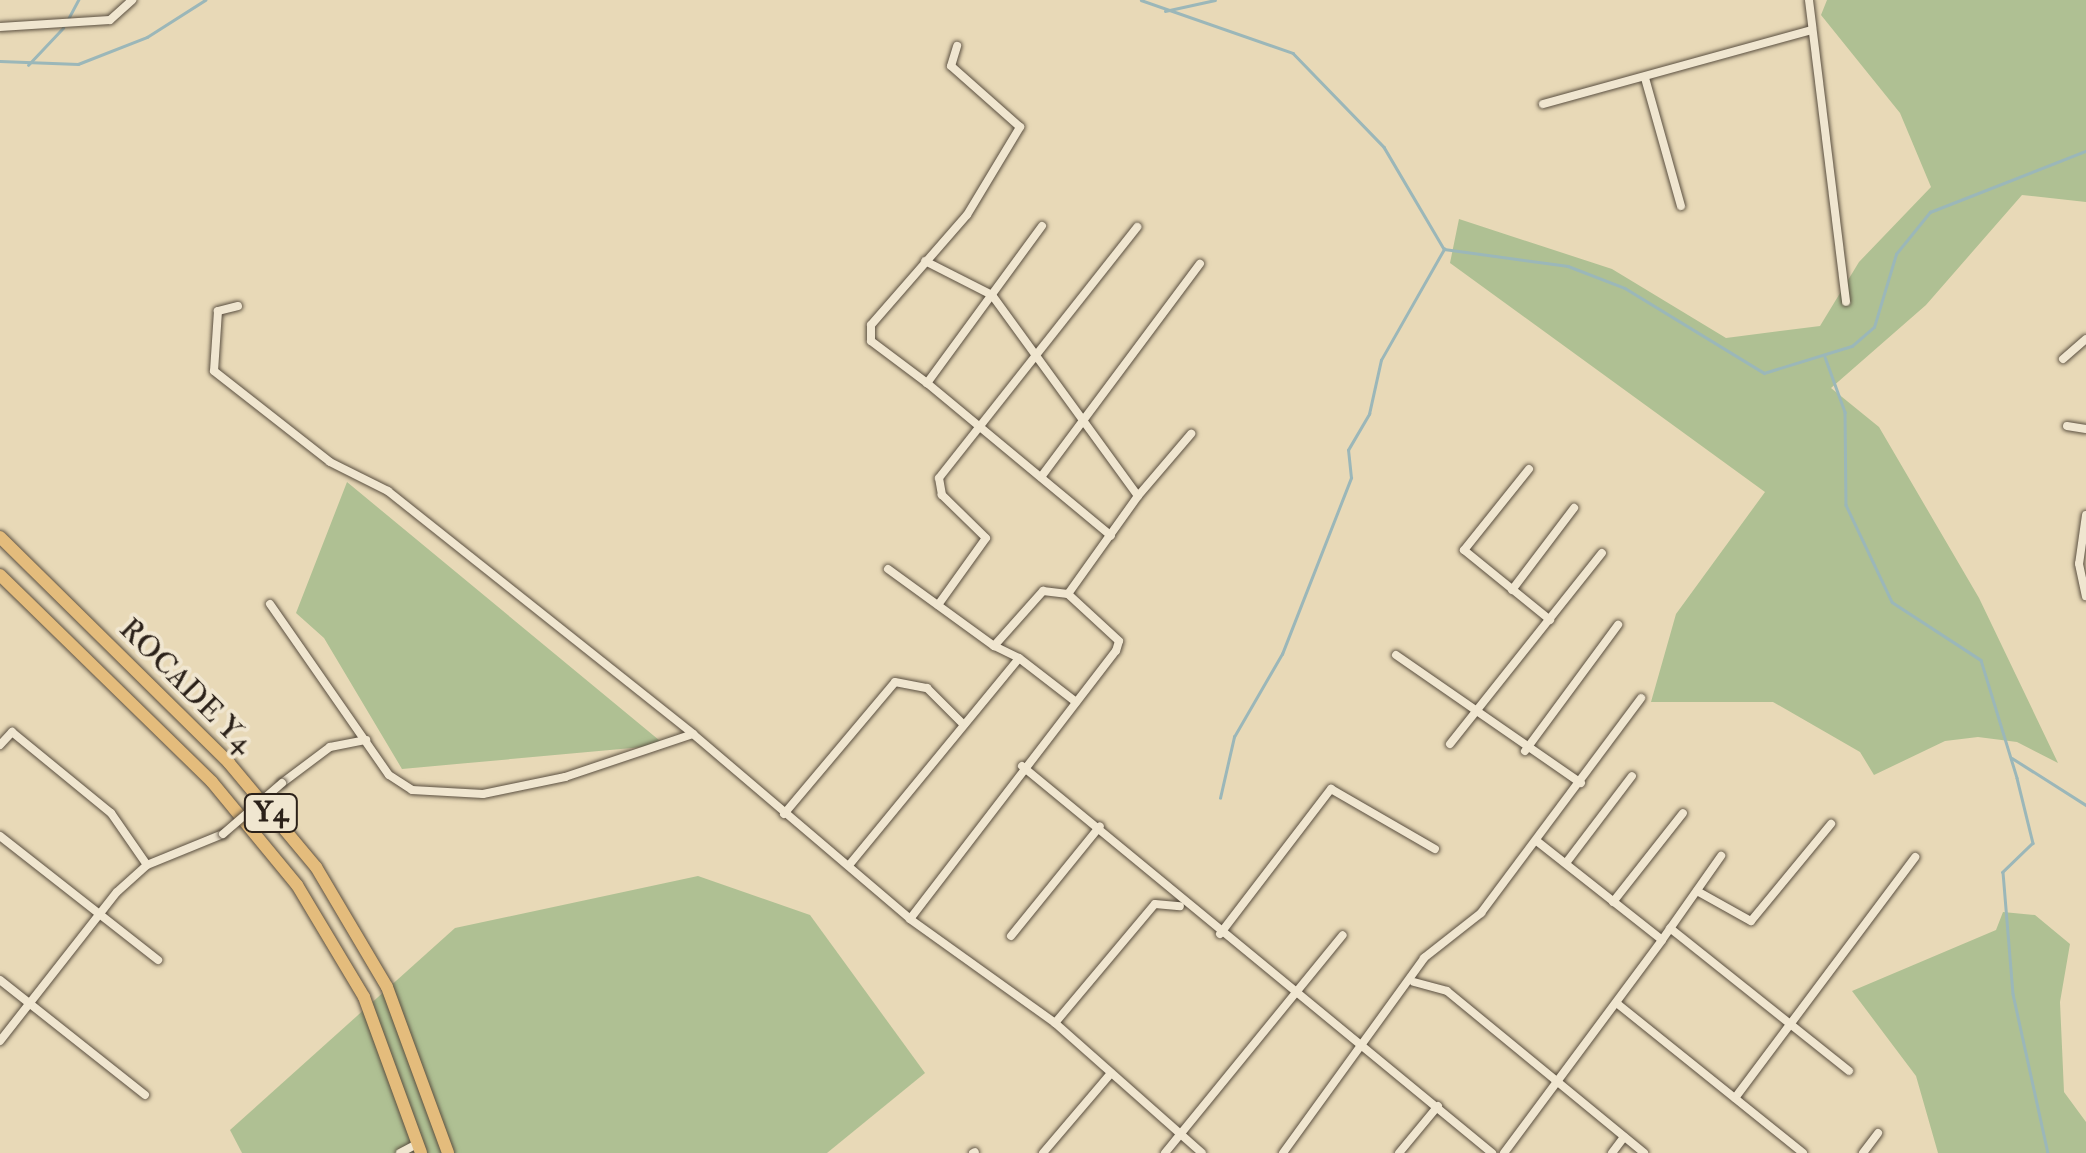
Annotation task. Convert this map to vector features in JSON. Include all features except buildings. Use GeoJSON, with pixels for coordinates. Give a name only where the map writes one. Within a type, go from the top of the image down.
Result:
{"type":"FeatureCollection","features":[{"type":"Feature","properties":{"kind":"highway","name":"ROCADE Y4"},"geometry":{"type":"LineString","coordinates":[[0,536],[229,763],[316,867],[387,987],[448,1153]]}},
{"type":"Feature","properties":{"kind":"highway","name":"ROCADE Y4"},"geometry":{"type":"LineString","coordinates":[[0,576],[212,782],[298,885],[364,996],[420,1148]]}},
{"type":"Feature","properties":{"kind":"street"},"geometry":{"type":"LineString","coordinates":[[0,27],[110,20],[132,0]]}},
{"type":"Feature","properties":{"kind":"street"},"geometry":{"type":"LineString","coordinates":[[1810,0],[1810,30],[1837,168],[1846,302]]}},
{"type":"Feature","properties":{"kind":"street"},"geometry":{"type":"LineString","coordinates":[[1542,104],[1810,30]]}},
{"type":"Feature","properties":{"kind":"street"},"geometry":{"type":"LineString","coordinates":[[957,46],[951,66],[1020,126],[967,214],[870,332],[1111,536]]}},
{"type":"Feature","properties":{"kind":"street"},"geometry":{"type":"LineString","coordinates":[[1646,78],[1681,206]]}},
{"type":"Feature","properties":{"kind":"street"},"geometry":{"type":"LineString","coordinates":[[927,383],[1042,226]]}},
{"type":"Feature","properties":{"kind":"street"},"geometry":{"type":"LineString","coordinates":[[938,605],[984,544],[938,487],[1138,227]]}},
{"type":"Feature","properties":{"kind":"street"},"geometry":{"type":"LineString","coordinates":[[925,261],[992,295],[1138,496]]}},
{"type":"Feature","properties":{"kind":"street"},"geometry":{"type":"LineString","coordinates":[[1041,477],[1200,264]]}},
{"type":"Feature","properties":{"kind":"street"},"geometry":{"type":"LineString","coordinates":[[238,306],[218,311],[214,371],[330,462],[388,491],[693,734],[910,919],[1055,1022],[1202,1153]]}},
{"type":"Feature","properties":{"kind":"street"},"geometry":{"type":"LineString","coordinates":[[2063,359],[2086,339]]}},
{"type":"Feature","properties":{"kind":"street"},"geometry":{"type":"LineString","coordinates":[[2068,426],[2086,429]]}},
{"type":"Feature","properties":{"kind":"street"},"geometry":{"type":"LineString","coordinates":[[1068,594],[1138,496],[1191,434]]}},
{"type":"Feature","properties":{"kind":"street"},"geometry":{"type":"LineString","coordinates":[[1529,469],[1464,550],[1550,620]]}},
{"type":"Feature","properties":{"kind":"street"},"geometry":{"type":"LineString","coordinates":[[1512,590],[1574,508]]}},
{"type":"Feature","properties":{"kind":"street"},"geometry":{"type":"LineString","coordinates":[[2086,515],[2078,564],[2086,596]]}},
{"type":"Feature","properties":{"kind":"street"},"geometry":{"type":"LineString","coordinates":[[1450,744],[1602,553]]}},
{"type":"Feature","properties":{"kind":"street"},"geometry":{"type":"LineString","coordinates":[[888,570],[994,646],[1020,658],[1076,702]]}},
{"type":"Feature","properties":{"kind":"street"},"geometry":{"type":"LineString","coordinates":[[910,919],[1022,766],[1119,646],[1068,594],[1043,590],[994,646]]}},
{"type":"Feature","properties":{"kind":"street"},"geometry":{"type":"LineString","coordinates":[[270,604],[366,740],[412,790],[482,794],[693,734]]}},
{"type":"Feature","properties":{"kind":"street"},"geometry":{"type":"LineString","coordinates":[[1526,751],[1618,625]]}},
{"type":"Feature","properties":{"kind":"street"},"geometry":{"type":"LineString","coordinates":[[1396,655],[1419,663],[1474,715],[1580,784]]}},
{"type":"Feature","properties":{"kind":"street"},"geometry":{"type":"LineString","coordinates":[[850,864],[1020,658]]}},
{"type":"Feature","properties":{"kind":"street"},"geometry":{"type":"LineString","coordinates":[[784,814],[896,682],[927,688],[964,725]]}},
{"type":"Feature","properties":{"kind":"street"},"geometry":{"type":"LineString","coordinates":[[1283,1153],[1368,1047],[1414,982],[1424,958],[1481,912],[1538,842],[1641,698]]}},
{"type":"Feature","properties":{"kind":"street"},"geometry":{"type":"LineString","coordinates":[[0,745],[12,732],[110,813],[148,865]]}},
{"type":"Feature","properties":{"kind":"street"},"geometry":{"type":"LineString","coordinates":[[0,1041],[100,914],[148,865],[223,834],[330,748],[366,740]]}},
{"type":"Feature","properties":{"kind":"street"},"geometry":{"type":"LineString","coordinates":[[1022,766],[1100,826],[1183,906],[1298,990],[1492,1153]]}},
{"type":"Feature","properties":{"kind":"street"},"geometry":{"type":"LineString","coordinates":[[1566,863],[1632,776]]}},
{"type":"Feature","properties":{"kind":"street"},"geometry":{"type":"LineString","coordinates":[[1220,934],[1332,789],[1435,849]]}},
{"type":"Feature","properties":{"kind":"street"},"geometry":{"type":"LineString","coordinates":[[1613,902],[1683,814]]}},
{"type":"Feature","properties":{"kind":"street"},"geometry":{"type":"LineString","coordinates":[[1696,891],[1750,921],[1831,824]]}},
{"type":"Feature","properties":{"kind":"street"},"geometry":{"type":"LineString","coordinates":[[1010,936],[1100,826]]}},
{"type":"Feature","properties":{"kind":"street"},"geometry":{"type":"LineString","coordinates":[[0,836],[158,960]]}},
{"type":"Feature","properties":{"kind":"street"},"geometry":{"type":"LineString","coordinates":[[1538,842],[1662,940]]}},
{"type":"Feature","properties":{"kind":"street"},"geometry":{"type":"LineString","coordinates":[[1504,1153],[1620,1005],[1722,856]]}},
{"type":"Feature","properties":{"kind":"street"},"geometry":{"type":"LineString","coordinates":[[1735,1098],[1786,1020],[1915,856]]}},
{"type":"Feature","properties":{"kind":"street"},"geometry":{"type":"LineString","coordinates":[[1055,1022],[1156,904],[1183,906]]}},
{"type":"Feature","properties":{"kind":"street"},"geometry":{"type":"LineString","coordinates":[[1670,928],[1848,1071]]}},
{"type":"Feature","properties":{"kind":"street"},"geometry":{"type":"LineString","coordinates":[[1165,1153],[1342,935]]}},
{"type":"Feature","properties":{"kind":"street"},"geometry":{"type":"LineString","coordinates":[[0,980],[144,1095]]}},
{"type":"Feature","properties":{"kind":"street"},"geometry":{"type":"LineString","coordinates":[[1414,982],[1447,991],[1557,1086],[1644,1153]]}},
{"type":"Feature","properties":{"kind":"street"},"geometry":{"type":"LineString","coordinates":[[1620,1005],[1804,1153]]}},
{"type":"Feature","properties":{"kind":"street"},"geometry":{"type":"LineString","coordinates":[[1043,1153],[1111,1073]]}},
{"type":"Feature","properties":{"kind":"street"},"geometry":{"type":"LineString","coordinates":[[1399,1153],[1438,1106]]}},
{"type":"Feature","properties":{"kind":"street"},"geometry":{"type":"LineString","coordinates":[[1863,1153],[1878,1133]]}},
{"type":"Feature","properties":{"kind":"street"},"geometry":{"type":"LineString","coordinates":[[1612,1153],[1624,1137]]}},
{"type":"Feature","properties":{"kind":"street"},"geometry":{"type":"LineString","coordinates":[[400,1153],[420,1148]]}},
{"type":"Feature","properties":{"kind":"green space"},"geometry":{"type":"Polygon","coordinates":[[[1827,0],[2086,0],[2086,202],[2022,195],[1926,305],[1831,388],[1879,427],[1979,598],[2058,763],[2017,742],[1978,737],[1945,741],[1874,775],[1860,752],[1773,702],[1651,702],[1676,614],[1765,492],[1450,263],[1459,219],[1612,269],[1726,338],[1820,326],[1859,262],[1931,187],[1900,113],[1821,15],[1827,0]]]}},
{"type":"Feature","properties":{"kind":"green space"},"geometry":{"type":"Polygon","coordinates":[[[347,482],[665,745],[402,769],[324,638],[296,613],[347,482]]]}},
{"type":"Feature","properties":{"kind":"green space"},"geometry":{"type":"Polygon","coordinates":[[[698,876],[810,915],[925,1073],[827,1153],[242,1153],[230,1130],[455,928],[698,876]]]}},
{"type":"Feature","properties":{"kind":"green space"},"geometry":{"type":"Polygon","coordinates":[[[2003,912],[2035,915],[2070,944],[2060,1002],[2064,1092],[2086,1122],[2086,1153],[1938,1153],[1916,1076],[1852,991],[1996,930],[2003,912]]]}},
{"type":"Feature","properties":{"kind":"waterway"},"geometry":{"type":"LineString","coordinates":[[67,21],[78,0]]}},
{"type":"Feature","properties":{"kind":"waterway"},"geometry":{"type":"LineString","coordinates":[[0,61],[78,64],[147,37],[205,0]]}},
{"type":"Feature","properties":{"kind":"waterway"},"geometry":{"type":"LineString","coordinates":[[1141,0],[1293,53],[1384,147],[1444,249],[1568,266],[1625,288],[1764,373],[1852,346],[1874,327],[1896,254],[1930,212],[2086,151]]}},
{"type":"Feature","properties":{"kind":"waterway"},"geometry":{"type":"LineString","coordinates":[[1165,11],[1215,0]]}},
{"type":"Feature","properties":{"kind":"waterway"},"geometry":{"type":"LineString","coordinates":[[28,65],[63,28]]}},
{"type":"Feature","properties":{"kind":"waterway"},"geometry":{"type":"LineString","coordinates":[[1220,798],[1234,737],[1282,654],[1351,478],[1348,450],[1369,414],[1381,360],[1444,249]]}},
{"type":"Feature","properties":{"kind":"waterway"},"geometry":{"type":"LineString","coordinates":[[1825,357],[1845,412],[1846,505],[1892,602],[1981,660],[2017,778],[2033,843],[2003,872],[2013,994],[2048,1153]]}},
{"type":"Feature","properties":{"kind":"waterway"},"geometry":{"type":"LineString","coordinates":[[2012,758],[2086,805]]}}]}
